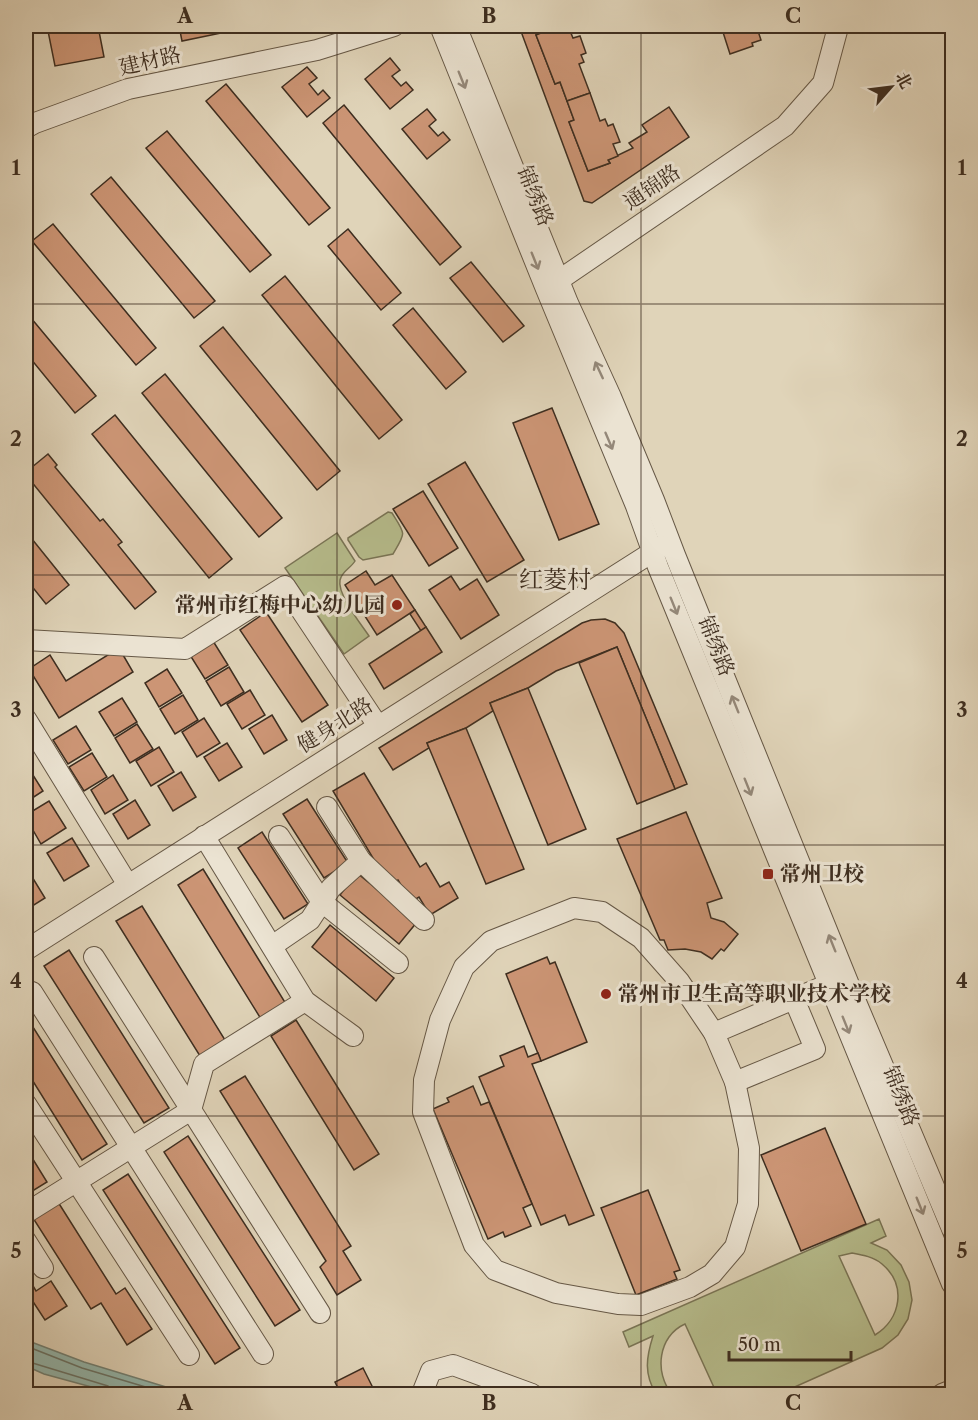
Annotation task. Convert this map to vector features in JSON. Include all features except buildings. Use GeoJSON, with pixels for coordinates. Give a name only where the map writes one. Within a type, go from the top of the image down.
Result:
{"type":"FeatureCollection","features":[{"type":"Feature","properties":{"kind":"street","name":"建材路"},"geometry":{"type":"LineString","coordinates":[[26,128],[128,89],[317,50],[394,26]]}},
{"type":"Feature","properties":{"kind":"street","name":"锦绣路"},"geometry":{"type":"LineString","coordinates":[[441,26],[552,284],[611,397],[856,1002],[952,1229]]}},
{"type":"Feature","properties":{"kind":"street","name":"锦绣路"},"geometry":{"type":"LineString","coordinates":[[456,26],[652,552],[952,1284]]}},
{"type":"Feature","properties":{"kind":"street","name":"通锦路"},"geometry":{"type":"LineString","coordinates":[[552,284],[785,126],[823,83],[837,31],[836,26]]}},
{"type":"Feature","properties":{"kind":"street","name":"健身北路"},"geometry":{"type":"LineString","coordinates":[[26,950],[669,541]]}},
{"type":"Feature","properties":{"kind":"street"},"geometry":{"type":"LineString","coordinates":[[26,640],[185,649],[285,586],[378,726]]}},
{"type":"Feature","properties":{"kind":"street"},"geometry":{"type":"LineString","coordinates":[[26,719],[128,885]]}},
{"type":"Feature","properties":{"kind":"street"},"geometry":{"type":"LineString","coordinates":[[327,807],[360,861],[424,920]]}},
{"type":"Feature","properties":{"kind":"street"},"geometry":{"type":"LineString","coordinates":[[204,836],[305,1001],[353,1036]]}},
{"type":"Feature","properties":{"kind":"street"},"geometry":{"type":"LineString","coordinates":[[279,836],[322,902],[398,963]]}},
{"type":"Feature","properties":{"kind":"street"},"geometry":{"type":"LineString","coordinates":[[272,946],[310,920],[331,888],[360,861]]}},
{"type":"Feature","properties":{"kind":"street"},"geometry":{"type":"LineString","coordinates":[[573,908],[602,912],[641,938],[679,981],[714,1033],[735,1082],[749,1148],[748,1204],[735,1247],[712,1274],[690,1287],[641,1305],[618,1304],[556,1293],[495,1270],[474,1245],[423,1112],[424,1080],[440,1020],[464,967],[491,941],[573,908]]}},
{"type":"Feature","properties":{"kind":"street"},"geometry":{"type":"LineString","coordinates":[[94,957],[320,1313]]}},
{"type":"Feature","properties":{"kind":"street"},"geometry":{"type":"LineString","coordinates":[[714,1033],[829,984]]}},
{"type":"Feature","properties":{"kind":"street"},"geometry":{"type":"LineString","coordinates":[[32,992],[263,1354]]}},
{"type":"Feature","properties":{"kind":"street"},"geometry":{"type":"LineString","coordinates":[[735,1082],[815,1049],[794,999]]}},
{"type":"Feature","properties":{"kind":"street"},"geometry":{"type":"LineString","coordinates":[[26,1213],[191,1110],[204,1064],[305,1001]]}},
{"type":"Feature","properties":{"kind":"street"},"geometry":{"type":"LineString","coordinates":[[26,1104],[189,1355]]}},
{"type":"Feature","properties":{"kind":"street"},"geometry":{"type":"LineString","coordinates":[[26,1241],[43,1268]]}},
{"type":"Feature","properties":{"kind":"street"},"geometry":{"type":"LineString","coordinates":[[424,1395],[423,1390],[431,1371],[453,1365],[532,1395]]}},
{"type":"Feature","properties":{"kind":"street"},"geometry":{"type":"LineString","coordinates":[[942,1395],[952,1390]]}},
{"type":"Feature","properties":{"kind":"green space"},"geometry":{"type":"Polygon","coordinates":[[[388,512],[392,513],[402,530],[400,541],[393,554],[363,560],[348,538],[388,512]]]}},
{"type":"Feature","properties":{"kind":"green space"},"geometry":{"type":"Polygon","coordinates":[[[337,533],[355,561],[341,577],[342,593],[369,636],[344,654],[285,568],[337,533]]]}},
{"type":"Feature","properties":{"kind":"green space"},"geometry":{"type":"Polygon","coordinates":[[[879,1219],[886,1236],[871,1243],[887,1250],[901,1265],[909,1282],[912,1300],[908,1319],[898,1335],[882,1348],[779,1394],[717,1394],[685,1324],[669,1337],[662,1356],[663,1376],[672,1394],[656,1394],[649,1380],[647,1366],[653,1336],[629,1347],[623,1332],[879,1219]],[[852,1253],[839,1256],[875,1335],[891,1320],[898,1301],[898,1291],[890,1272],[882,1264],[872,1258],[852,1253]]]}},
{"type":"Feature","properties":{"kind":"water"},"geometry":{"type":"Polygon","coordinates":[[[26,1340],[84,1362],[189,1394],[117,1394],[44,1374],[26,1366],[26,1340]]]}},
{"type":"Feature","properties":{"kind":"place","name":"常州市红梅中心幼儿园"},"geometry":{"type":"Point","coordinates":[397,605]}},
{"type":"Feature","properties":{"kind":"place","name":"常州卫校"},"geometry":{"type":"Point","coordinates":[768,874]}},
{"type":"Feature","properties":{"kind":"place","name":"常州市卫生高等职业技术学校"},"geometry":{"type":"Point","coordinates":[606,994]}},
{"type":"Feature","properties":{"kind":"district","name":"红菱村"},"geometry":{"type":"Point","coordinates":[555,580]}}]}
